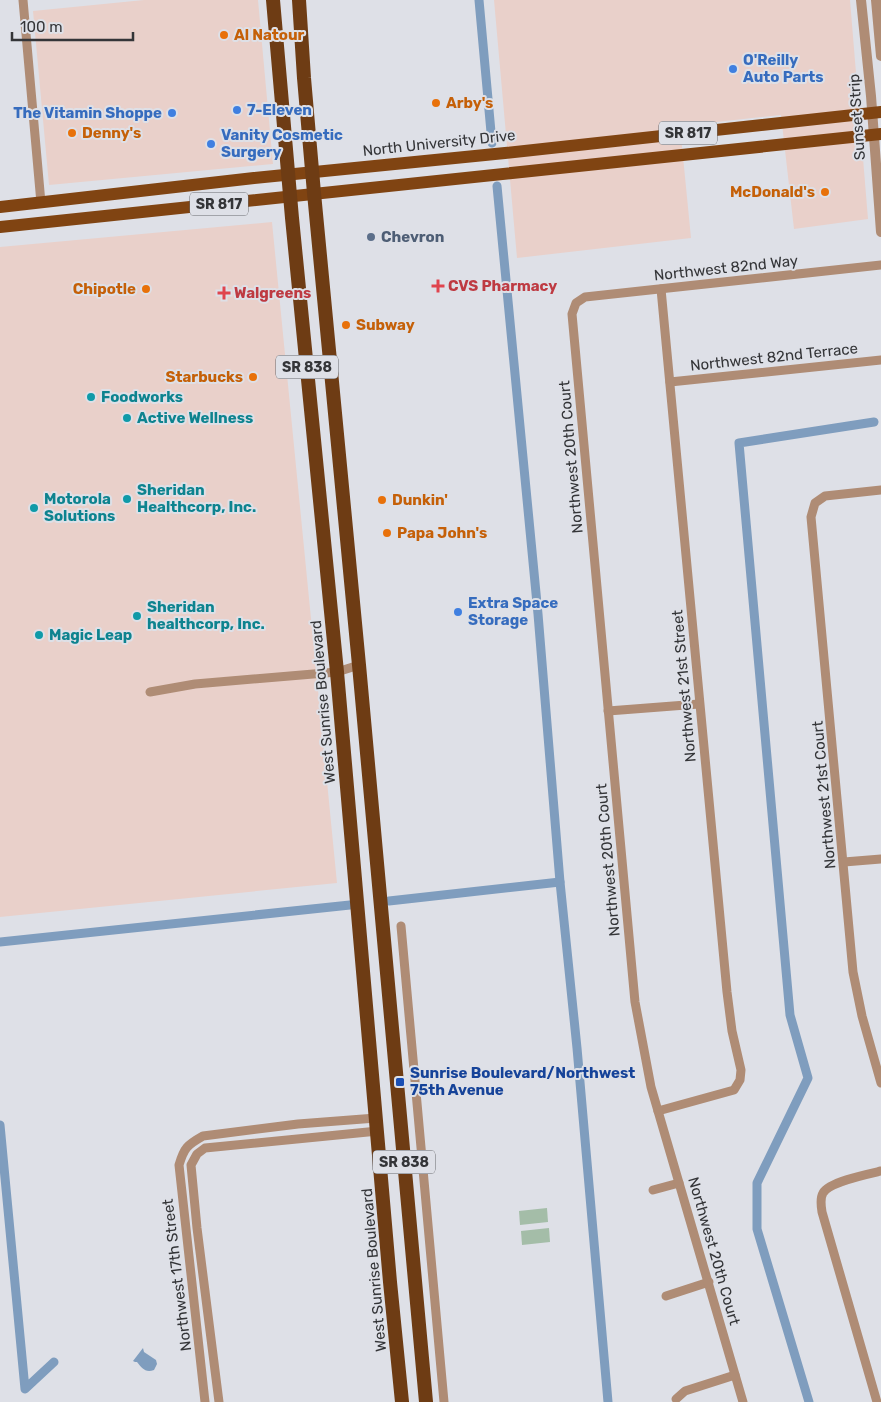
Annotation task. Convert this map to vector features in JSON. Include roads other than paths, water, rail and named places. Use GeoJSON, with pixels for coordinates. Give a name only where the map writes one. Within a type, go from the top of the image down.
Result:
{"type":"FeatureCollection","features":[{"type":"Feature","properties":{"kind":"highway","name":"West Sunrise Boulevard"},"geometry":{"type":"LineString","coordinates":[[273,0],[288,175],[337,672],[402,1402]]}},
{"type":"Feature","properties":{"kind":"highway"},"geometry":{"type":"LineString","coordinates":[[299,0],[312,172]]}},
{"type":"Feature","properties":{"kind":"highway","name":"SR 838"},"geometry":{"type":"LineString","coordinates":[[312,172],[426,1402]]}},
{"type":"Feature","properties":{"kind":"highway"},"geometry":{"type":"LineString","coordinates":[[374,1091],[399,1118]]}},
{"type":"Feature","properties":{"kind":"main road","name":"North University Drive"},"geometry":{"type":"LineString","coordinates":[[0,207],[876,112]]}},
{"type":"Feature","properties":{"kind":"main road","name":"SR 817"},"geometry":{"type":"LineString","coordinates":[[0,227],[877,134]]}},
{"type":"Feature","properties":{"kind":"main road"},"geometry":{"type":"LineString","coordinates":[[47,222],[52,211],[72,199]]}},
{"type":"Feature","properties":{"kind":"main road"},"geometry":{"type":"LineString","coordinates":[[24,224],[37,213],[41,203]]}},
{"type":"Feature","properties":{"kind":"street"},"geometry":{"type":"LineString","coordinates":[[23,0],[41,203]]}},
{"type":"Feature","properties":{"kind":"street","name":"Sunset Strip"},"geometry":{"type":"LineString","coordinates":[[861,0],[876,112],[881,232]]}},
{"type":"Feature","properties":{"kind":"street"},"geometry":{"type":"LineString","coordinates":[[876,0],[881,56]]}},
{"type":"Feature","properties":{"kind":"street","name":"Northwest 82nd Way"},"geometry":{"type":"LineString","coordinates":[[576,303],[585,297],[881,265]]}},
{"type":"Feature","properties":{"kind":"street","name":"Northwest 21st Street"},"geometry":{"type":"LineString","coordinates":[[658,1111],[734,1090],[740,1080],[741,1070],[732,1031],[727,992],[661,289]]}},
{"type":"Feature","properties":{"kind":"street","name":"Northwest 20th Court"},"geometry":{"type":"LineString","coordinates":[[576,303],[572,314],[635,1002],[651,1087],[743,1402]]}},
{"type":"Feature","properties":{"kind":"street","name":"Northwest 82nd Terrace"},"geometry":{"type":"LineString","coordinates":[[670,382],[881,360]]}},
{"type":"Feature","properties":{"kind":"street","name":"Northwest 21st Court"},"geometry":{"type":"LineString","coordinates":[[881,490],[825,496],[815,503],[812,517],[853,972],[862,1016],[881,1083]]}},
{"type":"Feature","properties":{"kind":"street"},"geometry":{"type":"LineString","coordinates":[[150,692],[195,684],[337,672],[359,665]]}},
{"type":"Feature","properties":{"kind":"street"},"geometry":{"type":"LineString","coordinates":[[608,711],[700,704]]}},
{"type":"Feature","properties":{"kind":"street"},"geometry":{"type":"LineString","coordinates":[[844,862],[881,859]]}},
{"type":"Feature","properties":{"kind":"street"},"geometry":{"type":"LineString","coordinates":[[401,926],[444,1402]]}},
{"type":"Feature","properties":{"kind":"street"},"geometry":{"type":"LineString","coordinates":[[399,1118],[419,1123]]}},
{"type":"Feature","properties":{"kind":"street","name":"Northwest 17th Street"},"geometry":{"type":"LineString","coordinates":[[205,1402],[179,1165],[186,1147],[203,1136],[298,1124],[377,1124]]}},
{"type":"Feature","properties":{"kind":"street","name":"Northwest 17th Street"},"geometry":{"type":"LineString","coordinates":[[219,1402],[191,1165],[196,1154],[205,1148],[377,1124]]}},
{"type":"Feature","properties":{"kind":"street"},"geometry":{"type":"LineString","coordinates":[[877,1402],[822,1212],[821,1202],[823,1193],[832,1185],[881,1171]]}},
{"type":"Feature","properties":{"kind":"street"},"geometry":{"type":"LineString","coordinates":[[653,1190],[680,1183]]}},
{"type":"Feature","properties":{"kind":"street"},"geometry":{"type":"LineString","coordinates":[[666,1296],[709,1282]]}},
{"type":"Feature","properties":{"kind":"street"},"geometry":{"type":"LineString","coordinates":[[676,1399],[685,1391],[736,1375]]}},
{"type":"Feature","properties":{"kind":"water"},"geometry":{"type":"Polygon","coordinates":[[[143,1348],[144,1352],[156,1360],[157,1364],[154,1370],[146,1370],[133,1361],[143,1348]]]}},
{"type":"Feature","properties":{"kind":"waterway"},"geometry":{"type":"LineString","coordinates":[[479,0],[492,143]]}},
{"type":"Feature","properties":{"kind":"waterway"},"geometry":{"type":"LineString","coordinates":[[497,186],[538,614],[560,882],[577,1048],[608,1402]]}},
{"type":"Feature","properties":{"kind":"waterway"},"geometry":{"type":"LineString","coordinates":[[809,1402],[757,1229],[757,1183],[808,1078],[790,1015],[739,443],[874,422]]}},
{"type":"Feature","properties":{"kind":"waterway"},"geometry":{"type":"LineString","coordinates":[[389,901],[560,882]]}},
{"type":"Feature","properties":{"kind":"waterway"},"geometry":{"type":"LineString","coordinates":[[0,942],[350,905]]}},
{"type":"Feature","properties":{"kind":"waterway"},"geometry":{"type":"LineString","coordinates":[[0,1125],[25,1389],[54,1362]]}},
{"type":"Feature","properties":{"kind":"place","name":"Al Natour"},"geometry":{"type":"Point","coordinates":[224,35]}},
{"type":"Feature","properties":{"kind":"place","name":"O'Reilly Auto Parts"},"geometry":{"type":"Point","coordinates":[733,69]}},
{"type":"Feature","properties":{"kind":"place","name":"Arby's"},"geometry":{"type":"Point","coordinates":[436,103]}},
{"type":"Feature","properties":{"kind":"place","name":"7-Eleven"},"geometry":{"type":"Point","coordinates":[237,110]}},
{"type":"Feature","properties":{"kind":"place","name":"The Vitamin Shoppe"},"geometry":{"type":"Point","coordinates":[172,113]}},
{"type":"Feature","properties":{"kind":"place","name":"Denny's"},"geometry":{"type":"Point","coordinates":[72,133]}},
{"type":"Feature","properties":{"kind":"place","name":"Vanity Cosmetic Surgery"},"geometry":{"type":"Point","coordinates":[211,144]}},
{"type":"Feature","properties":{"kind":"place","name":"McDonald's"},"geometry":{"type":"Point","coordinates":[825,192]}},
{"type":"Feature","properties":{"kind":"place","name":"Chevron"},"geometry":{"type":"Point","coordinates":[371,237]}},
{"type":"Feature","properties":{"kind":"place","name":"CVS Pharmacy"},"geometry":{"type":"Point","coordinates":[438,286]}},
{"type":"Feature","properties":{"kind":"place","name":"Chipotle"},"geometry":{"type":"Point","coordinates":[146,289]}},
{"type":"Feature","properties":{"kind":"place","name":"Walgreens"},"geometry":{"type":"Point","coordinates":[224,293]}},
{"type":"Feature","properties":{"kind":"place","name":"Subway"},"geometry":{"type":"Point","coordinates":[346,325]}},
{"type":"Feature","properties":{"kind":"place","name":"Starbucks"},"geometry":{"type":"Point","coordinates":[253,377]}},
{"type":"Feature","properties":{"kind":"place","name":"Foodworks"},"geometry":{"type":"Point","coordinates":[91,397]}},
{"type":"Feature","properties":{"kind":"place","name":"Active Wellness"},"geometry":{"type":"Point","coordinates":[127,418]}},
{"type":"Feature","properties":{"kind":"place","name":"Sheridan Healthcorp, Inc."},"geometry":{"type":"Point","coordinates":[127,499]}},
{"type":"Feature","properties":{"kind":"place","name":"Dunkin'"},"geometry":{"type":"Point","coordinates":[382,500]}},
{"type":"Feature","properties":{"kind":"place","name":"Motorola Solutions"},"geometry":{"type":"Point","coordinates":[34,508]}},
{"type":"Feature","properties":{"kind":"place","name":"Papa John's"},"geometry":{"type":"Point","coordinates":[387,533]}},
{"type":"Feature","properties":{"kind":"place","name":"Extra Space Storage"},"geometry":{"type":"Point","coordinates":[458,612]}},
{"type":"Feature","properties":{"kind":"place","name":"Sheridan healthcorp, Inc."},"geometry":{"type":"Point","coordinates":[137,616]}},
{"type":"Feature","properties":{"kind":"place","name":"Magic Leap"},"geometry":{"type":"Point","coordinates":[39,635]}},
{"type":"Feature","properties":{"kind":"place","name":"Sunrise Boulevard/Northwest 75th Avenue"},"geometry":{"type":"Point","coordinates":[400,1082]}}]}
